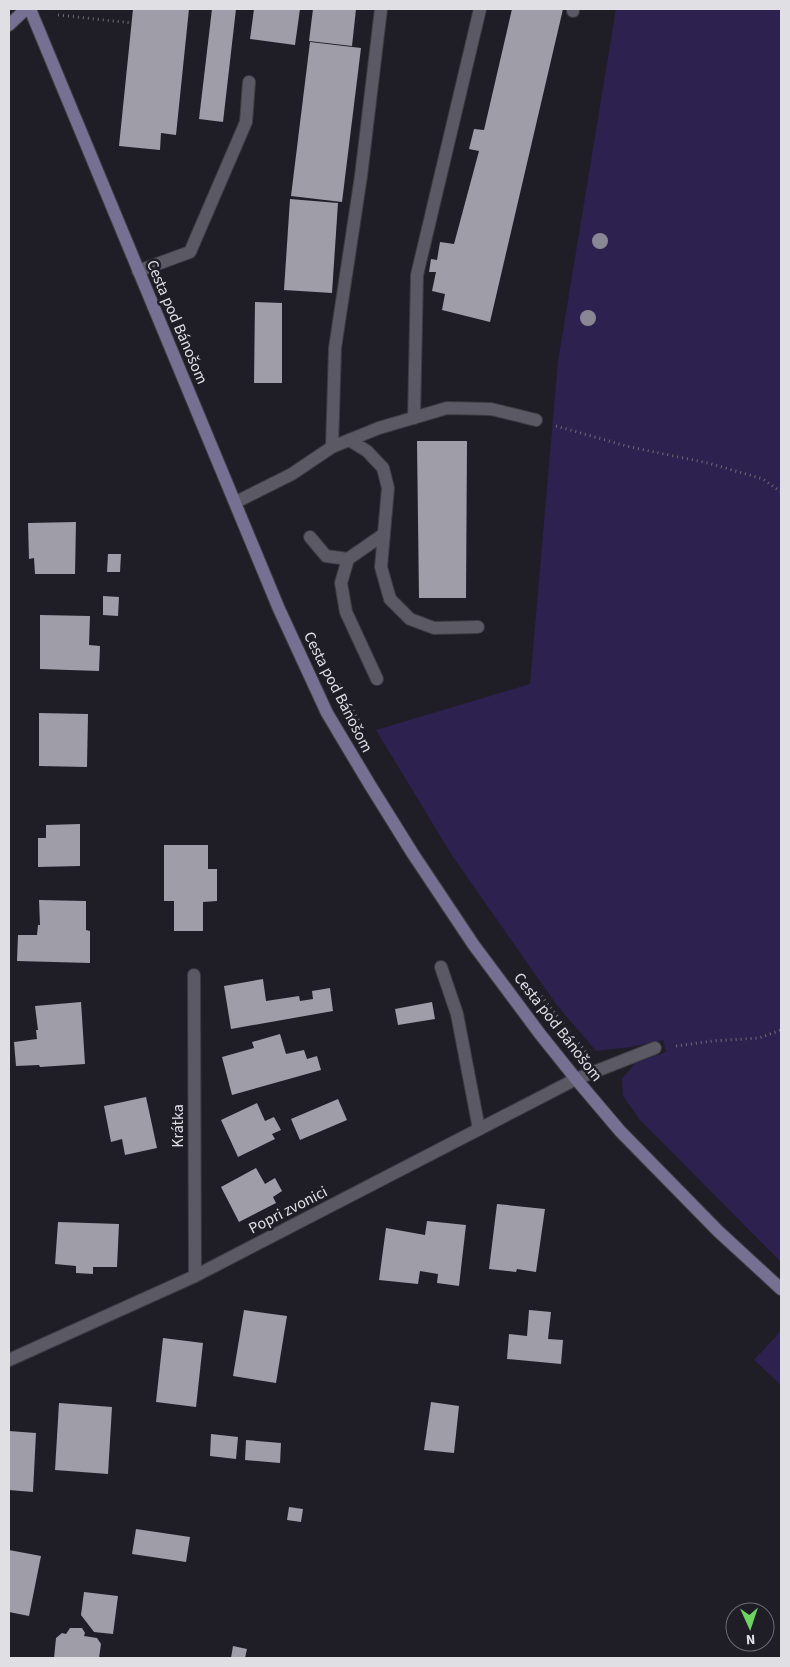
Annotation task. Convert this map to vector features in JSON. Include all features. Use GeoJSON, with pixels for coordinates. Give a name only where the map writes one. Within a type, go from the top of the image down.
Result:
{"type":"FeatureCollection","features":[{"type":"Feature","properties":{"kind":"street"},"geometry":{"type":"LineString","coordinates":[[9,25],[26,9]]}},
{"type":"Feature","properties":{"kind":"street","name":"Cesta pod Bánošom"},"geometry":{"type":"LineString","coordinates":[[30,9],[236,502],[279,610],[327,713],[413,854],[473,944],[540,1034],[620,1130],[704,1217],[781,1289]]}},
{"type":"Feature","properties":{"kind":"street"},"geometry":{"type":"LineString","coordinates":[[332,447],[335,348],[361,176],[381,9]]}},
{"type":"Feature","properties":{"kind":"street"},"geometry":{"type":"LineString","coordinates":[[414,418],[418,275],[480,9]]}},
{"type":"Feature","properties":{"kind":"street"},"geometry":{"type":"LineString","coordinates":[[138,271],[190,252],[246,122],[249,82]]}},
{"type":"Feature","properties":{"kind":"street"},"geometry":{"type":"LineString","coordinates":[[236,502],[292,474],[332,447],[379,428],[448,408],[491,408],[536,420]]}},
{"type":"Feature","properties":{"kind":"street"},"geometry":{"type":"LineString","coordinates":[[349,440],[367,451],[383,468],[388,488],[381,567],[390,599],[410,619],[434,628],[478,627]]}},
{"type":"Feature","properties":{"kind":"street"},"geometry":{"type":"LineString","coordinates":[[377,679],[346,612],[341,583],[348,559],[384,534]]}},
{"type":"Feature","properties":{"kind":"street"},"geometry":{"type":"LineString","coordinates":[[310,537],[326,556],[348,559]]}},
{"type":"Feature","properties":{"kind":"street"},"geometry":{"type":"LineString","coordinates":[[441,967],[457,1014],[479,1129]]}},
{"type":"Feature","properties":{"kind":"street","name":"Krátka"},"geometry":{"type":"LineString","coordinates":[[194,975],[195,1276]]}},
{"type":"Feature","properties":{"kind":"street","name":"Popri zvonici"},"geometry":{"type":"LineString","coordinates":[[9,1360],[195,1276],[576,1079],[655,1048]]}},
{"type":"Feature","properties":{"kind":"path"},"geometry":{"type":"LineString","coordinates":[[58,15],[132,23]]}},
{"type":"Feature","properties":{"kind":"path"},"geometry":{"type":"LineString","coordinates":[[536,420],[630,447],[708,463],[754,476],[763,479],[781,492]]}},
{"type":"Feature","properties":{"kind":"path"},"geometry":{"type":"LineString","coordinates":[[655,1048],[759,1038],[781,1030]]}},
{"type":"Feature","properties":{"kind":"shaded area"},"geometry":{"type":"Polygon","coordinates":[[[616,9],[781,9],[781,1262],[640,1120],[623,1096],[622,1079],[635,1063],[666,1052],[663,1040],[630,1047],[596,1051],[556,1004],[453,857],[376,730],[530,684],[558,361],[616,9]]]}},
{"type":"Feature","properties":{"kind":"shaded area"},"geometry":{"type":"Polygon","coordinates":[[[781,1333],[781,1385],[754,1360],[781,1333]]]}},
{"type":"Feature","properties":{"kind":"building"},"geometry":{"type":"Polygon","coordinates":[[[133,9],[189,9],[176,135],[161,133],[160,150],[119,146],[133,9]]]}},
{"type":"Feature","properties":{"kind":"building"},"geometry":{"type":"Polygon","coordinates":[[[212,9],[236,9],[223,122],[199,119],[212,9]]]}},
{"type":"Feature","properties":{"kind":"building"},"geometry":{"type":"Polygon","coordinates":[[[254,9],[300,9],[295,45],[250,39],[254,9]]]}},
{"type":"Feature","properties":{"kind":"building"},"geometry":{"type":"Polygon","coordinates":[[[313,9],[356,9],[352,46],[309,41],[313,9]]]}},
{"type":"Feature","properties":{"kind":"building"},"geometry":{"type":"Polygon","coordinates":[[[512,9],[563,9],[490,322],[442,310],[445,294],[432,291],[436,272],[429,272],[431,259],[437,260],[440,242],[454,244],[479,151],[469,149],[474,129],[484,130],[512,9]]]}},
{"type":"Feature","properties":{"kind":"building"},"geometry":{"type":"Polygon","coordinates":[[[310,42],[361,48],[342,202],[291,196],[310,42]]]}},
{"type":"Feature","properties":{"kind":"building"},"geometry":{"type":"Polygon","coordinates":[[[290,199],[338,203],[332,293],[284,290],[290,199]]]}},
{"type":"Feature","properties":{"kind":"building"},"geometry":{"type":"Polygon","coordinates":[[[255,302],[282,303],[282,383],[254,383],[255,302]]]}},
{"type":"Feature","properties":{"kind":"building"},"geometry":{"type":"Polygon","coordinates":[[[417,441],[467,441],[466,598],[419,598],[417,441]]]}},
{"type":"Feature","properties":{"kind":"building"},"geometry":{"type":"Polygon","coordinates":[[[76,522],[75,574],[35,574],[34,558],[29,559],[28,523],[76,522]]]}},
{"type":"Feature","properties":{"kind":"building"},"geometry":{"type":"Polygon","coordinates":[[[108,554],[121,554],[120,572],[107,572],[108,554]]]}},
{"type":"Feature","properties":{"kind":"building"},"geometry":{"type":"Polygon","coordinates":[[[103,596],[119,597],[118,616],[103,615],[103,596]]]}},
{"type":"Feature","properties":{"kind":"building"},"geometry":{"type":"Polygon","coordinates":[[[40,615],[90,616],[89,645],[100,646],[99,671],[40,669],[40,615]]]}},
{"type":"Feature","properties":{"kind":"building"},"geometry":{"type":"Polygon","coordinates":[[[39,713],[88,714],[87,767],[39,766],[39,713]]]}},
{"type":"Feature","properties":{"kind":"building"},"geometry":{"type":"Polygon","coordinates":[[[80,824],[80,866],[38,867],[38,838],[46,838],[46,825],[80,824]]]}},
{"type":"Feature","properties":{"kind":"building"},"geometry":{"type":"Polygon","coordinates":[[[164,845],[208,845],[208,869],[217,869],[217,901],[203,902],[203,931],[174,931],[174,901],[164,901],[164,845]]]}},
{"type":"Feature","properties":{"kind":"building"},"geometry":{"type":"Polygon","coordinates":[[[39,900],[86,901],[86,930],[90,931],[90,963],[17,961],[18,935],[37,935],[38,925],[40,925],[39,900]]]}},
{"type":"Feature","properties":{"kind":"building"},"geometry":{"type":"Polygon","coordinates":[[[263,979],[266,1001],[299,996],[300,1001],[313,999],[312,991],[330,988],[333,1011],[231,1029],[224,986],[263,979]]]}},
{"type":"Feature","properties":{"kind":"building"},"geometry":{"type":"Polygon","coordinates":[[[81,1002],[85,1064],[40,1067],[39,1065],[16,1066],[14,1042],[37,1039],[36,1030],[38,1030],[35,1006],[81,1002]]]}},
{"type":"Feature","properties":{"kind":"building"},"geometry":{"type":"Polygon","coordinates":[[[432,1002],[435,1019],[398,1025],[395,1009],[432,1002]]]}},
{"type":"Feature","properties":{"kind":"building"},"geometry":{"type":"Polygon","coordinates":[[[280,1034],[286,1054],[304,1050],[307,1059],[317,1056],[321,1070],[232,1095],[222,1057],[254,1048],[252,1042],[280,1034]]]}},
{"type":"Feature","properties":{"kind":"building"},"geometry":{"type":"Polygon","coordinates":[[[146,1097],[157,1148],[125,1155],[122,1139],[111,1142],[104,1106],[146,1097]]]}},
{"type":"Feature","properties":{"kind":"building"},"geometry":{"type":"Polygon","coordinates":[[[338,1099],[347,1120],[300,1140],[291,1119],[338,1099]]]}},
{"type":"Feature","properties":{"kind":"building"},"geometry":{"type":"Polygon","coordinates":[[[257,1103],[265,1121],[274,1117],[281,1130],[272,1134],[275,1139],[238,1157],[221,1120],[257,1103]]]}},
{"type":"Feature","properties":{"kind":"building"},"geometry":{"type":"Polygon","coordinates":[[[256,1168],[265,1184],[275,1178],[282,1191],[273,1197],[276,1203],[239,1222],[221,1187],[256,1168]]]}},
{"type":"Feature","properties":{"kind":"building"},"geometry":{"type":"Polygon","coordinates":[[[497,1204],[545,1209],[536,1272],[517,1269],[516,1272],[489,1269],[497,1204]]]}},
{"type":"Feature","properties":{"kind":"building"},"geometry":{"type":"Polygon","coordinates":[[[427,1221],[466,1225],[459,1286],[437,1283],[438,1274],[420,1271],[418,1284],[379,1280],[386,1228],[425,1235],[427,1221]]]}},
{"type":"Feature","properties":{"kind":"building"},"geometry":{"type":"Polygon","coordinates":[[[58,1222],[119,1224],[117,1267],[93,1267],[93,1274],[76,1273],[76,1266],[55,1264],[58,1222]]]}},
{"type":"Feature","properties":{"kind":"building"},"geometry":{"type":"Polygon","coordinates":[[[244,1310],[287,1316],[276,1383],[233,1376],[244,1310]]]}},
{"type":"Feature","properties":{"kind":"building"},"geometry":{"type":"Polygon","coordinates":[[[529,1310],[551,1312],[548,1339],[563,1340],[561,1364],[507,1359],[509,1334],[527,1336],[529,1310]]]}},
{"type":"Feature","properties":{"kind":"building"},"geometry":{"type":"Polygon","coordinates":[[[163,1338],[203,1343],[196,1407],[156,1402],[163,1338]]]}},
{"type":"Feature","properties":{"kind":"building"},"geometry":{"type":"Polygon","coordinates":[[[431,1402],[459,1406],[454,1453],[424,1450],[431,1402]]]}},
{"type":"Feature","properties":{"kind":"building"},"geometry":{"type":"Polygon","coordinates":[[[59,1403],[112,1407],[108,1474],[55,1470],[59,1403]]]}},
{"type":"Feature","properties":{"kind":"building"},"geometry":{"type":"Polygon","coordinates":[[[9,1431],[36,1433],[33,1492],[9,1490],[9,1431]]]}},
{"type":"Feature","properties":{"kind":"building"},"geometry":{"type":"Polygon","coordinates":[[[211,1434],[238,1437],[236,1459],[210,1456],[211,1434]]]}},
{"type":"Feature","properties":{"kind":"building"},"geometry":{"type":"Polygon","coordinates":[[[246,1440],[281,1443],[280,1463],[245,1460],[246,1440]]]}},
{"type":"Feature","properties":{"kind":"building"},"geometry":{"type":"Polygon","coordinates":[[[289,1507],[303,1509],[301,1522],[287,1520],[289,1507]]]}},
{"type":"Feature","properties":{"kind":"building"},"geometry":{"type":"Polygon","coordinates":[[[136,1529],[190,1537],[186,1562],[132,1554],[136,1529]]]}},
{"type":"Feature","properties":{"kind":"building"},"geometry":{"type":"Polygon","coordinates":[[[9,1550],[41,1556],[29,1616],[9,1612],[9,1550]]]}},
{"type":"Feature","properties":{"kind":"building"},"geometry":{"type":"Polygon","coordinates":[[[84,1592],[118,1596],[113,1634],[94,1632],[81,1615],[84,1592]]]}},
{"type":"Feature","properties":{"kind":"building"},"geometry":{"type":"Polygon","coordinates":[[[70,1628],[82,1628],[85,1633],[84,1636],[97,1638],[101,1644],[99,1658],[54,1658],[56,1638],[62,1633],[66,1634],[70,1628]]]}},
{"type":"Feature","properties":{"kind":"building"},"geometry":{"type":"Polygon","coordinates":[[[233,1646],[247,1649],[245,1658],[231,1658],[233,1646]]]}}]}
